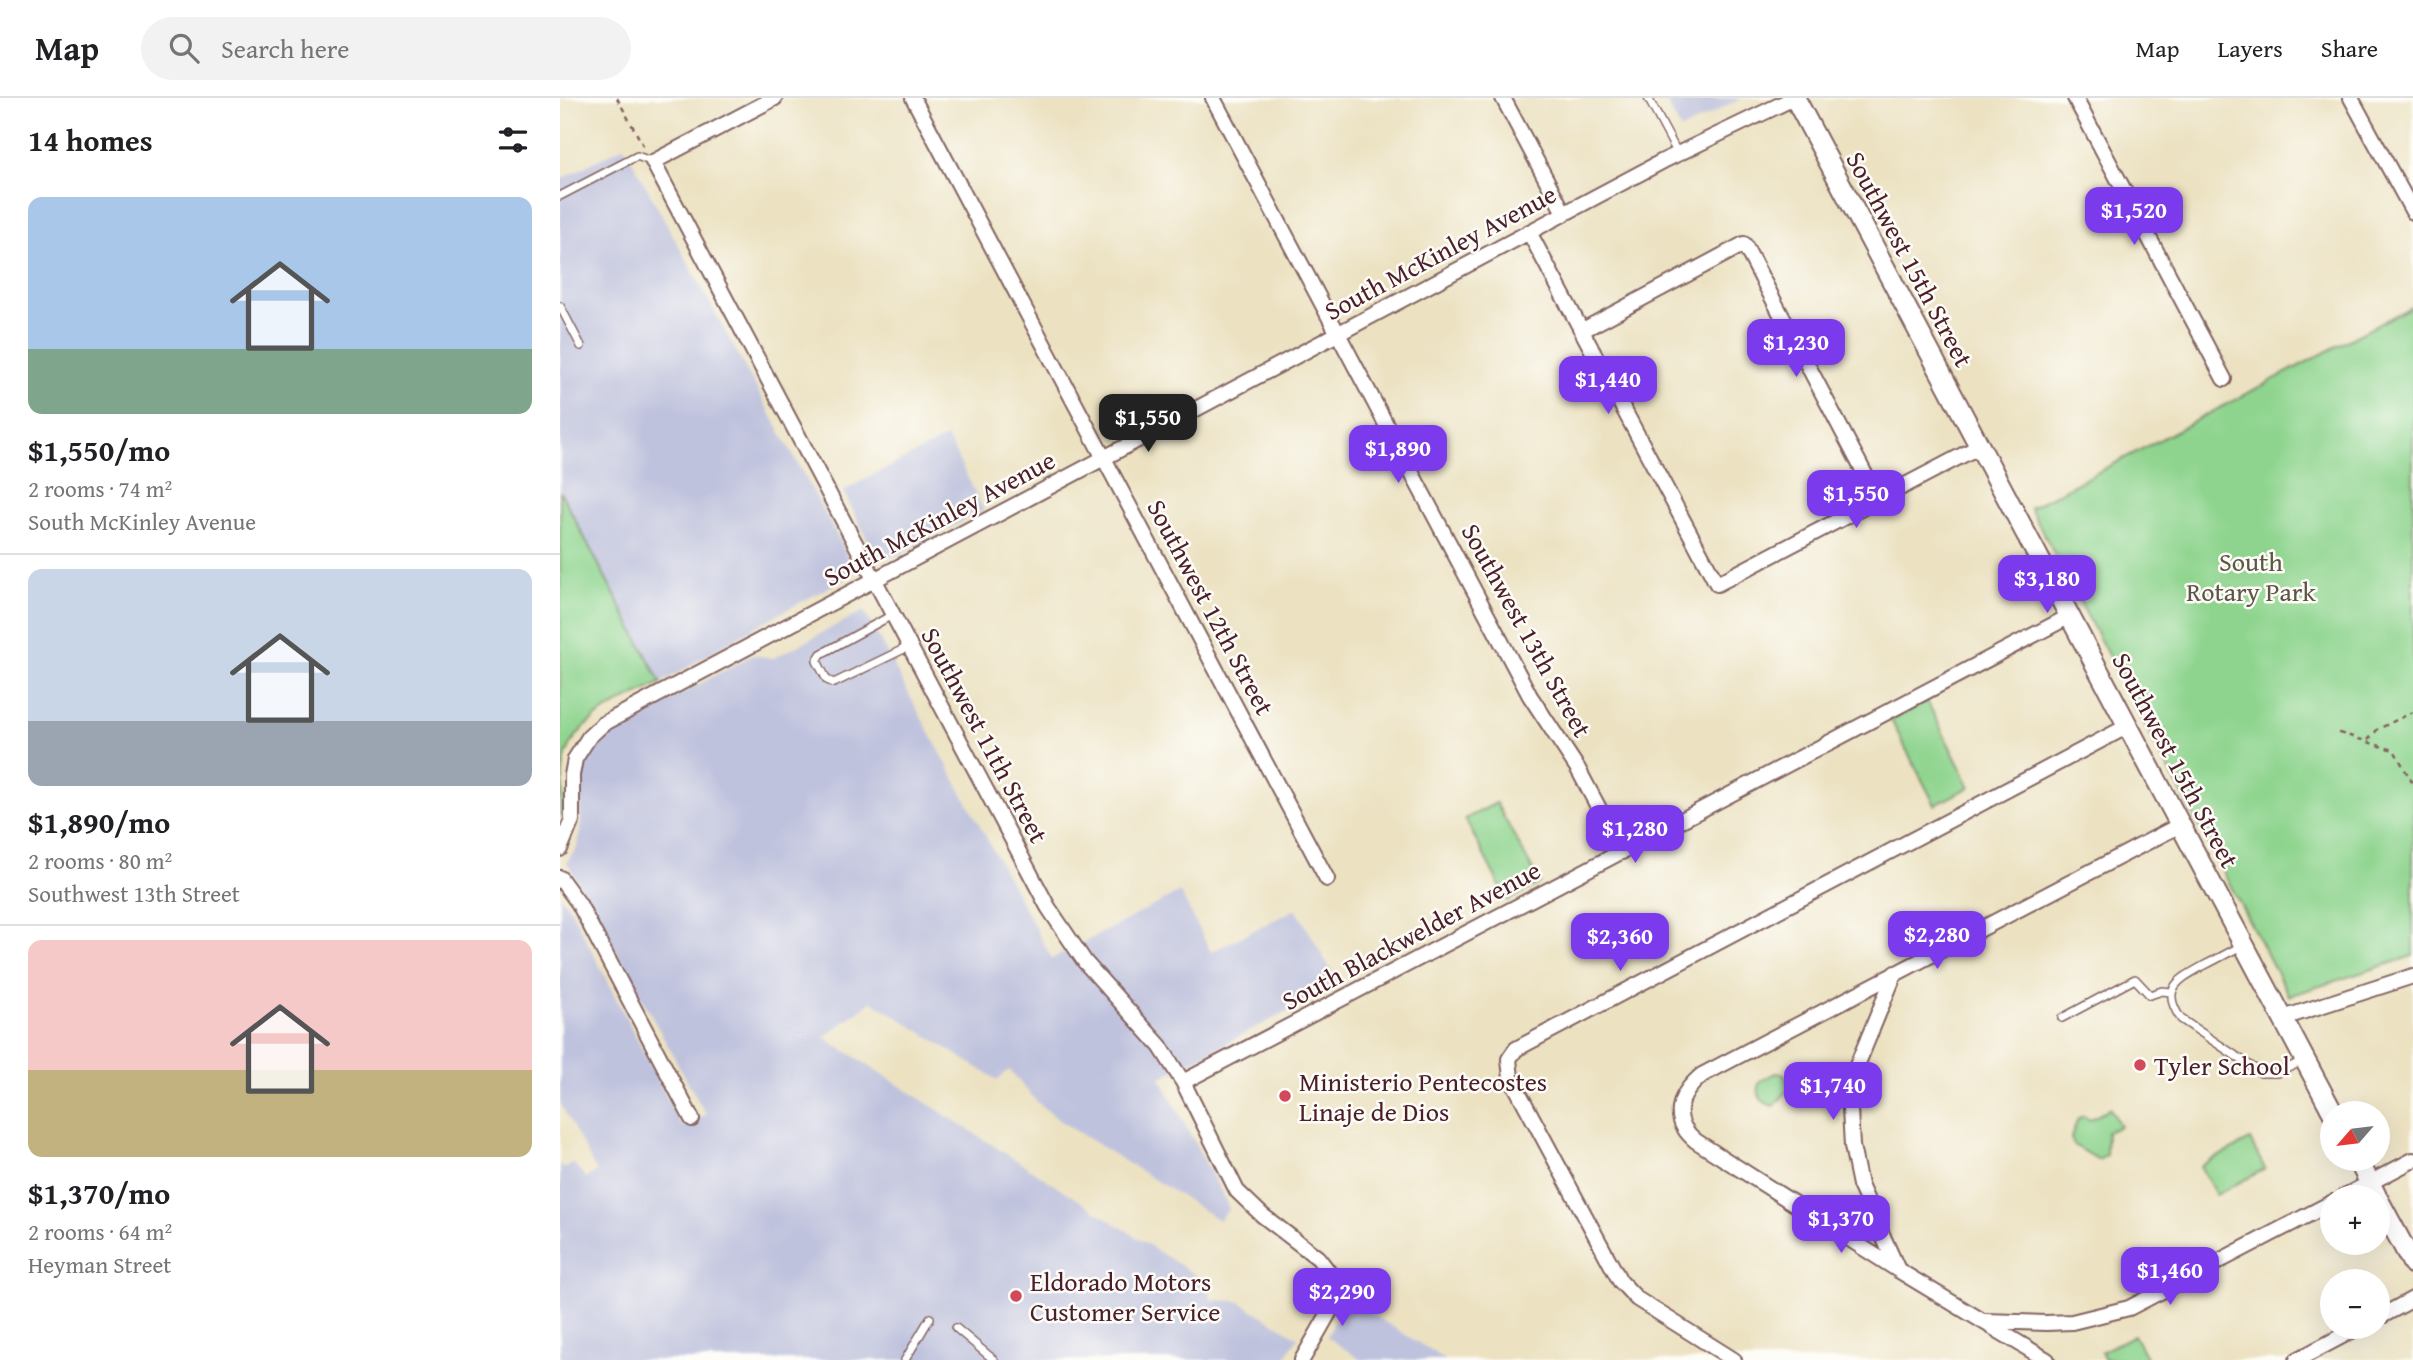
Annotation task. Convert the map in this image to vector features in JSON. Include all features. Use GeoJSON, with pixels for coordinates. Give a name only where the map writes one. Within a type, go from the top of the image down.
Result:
{"type":"FeatureCollection","features":[{"type":"Feature","properties":{"kind":"street"},"geometry":{"type":"LineString","coordinates":[[653,162],[775,98]]}},
{"type":"Feature","properties":{"kind":"street","name":"Southwest 12th Street"},"geometry":{"type":"LineString","coordinates":[[913,98],[1327,879]]}},
{"type":"Feature","properties":{"kind":"street","name":"Southwest 13th Street"},"geometry":{"type":"LineString","coordinates":[[1213,98],[1530,696],[1578,769],[1622,852]]}},
{"type":"Feature","properties":{"kind":"street"},"geometry":{"type":"LineString","coordinates":[[1503,98],[1564,214]]}},
{"type":"Feature","properties":{"kind":"street","name":"South McKinley Avenue"},"geometry":{"type":"LineString","coordinates":[[560,849],[572,820],[572,775],[575,759],[597,729],[1529,232],[1678,154],[1794,98]]}},
{"type":"Feature","properties":{"kind":"street","name":"Southwest 15th Street"},"geometry":{"type":"LineString","coordinates":[[1794,98],[2327,1101]]}},
{"type":"Feature","properties":{"kind":"street"},"geometry":{"type":"LineString","coordinates":[[2075,98],[2224,379]]}},
{"type":"Feature","properties":{"kind":"street"},"geometry":{"type":"LineString","coordinates":[[2351,98],[2413,212]]}},
{"type":"Feature","properties":{"kind":"street","name":"Southwest 11th Street"},"geometry":{"type":"LineString","coordinates":[[653,162],[1048,907],[1085,962],[1160,1046],[1182,1082],[1237,1191],[1324,1265],[1334,1285],[1335,1298],[1332,1310],[1302,1360]]}},
{"type":"Feature","properties":{"kind":"street"},"geometry":{"type":"LineString","coordinates":[[1529,232],[1717,584],[1980,446]]}},
{"type":"Feature","properties":{"kind":"street"},"geometry":{"type":"LineString","coordinates":[[1583,330],[1744,244],[1878,499]]}},
{"type":"Feature","properties":{"kind":"street","name":"South Blackwelder Avenue"},"geometry":{"type":"LineString","coordinates":[[1182,1082],[2070,616]]}},
{"type":"Feature","properties":{"kind":"street"},"geometry":{"type":"LineString","coordinates":[[1734,1360],[1637,1299],[1620,1281],[1511,1078],[1509,1059],[1516,1049],[2128,726]]}},
{"type":"Feature","properties":{"kind":"street"},"geometry":{"type":"LineString","coordinates":[[2047,1360],[1898,1270],[1696,1141],[1686,1131],[1680,1113],[1684,1093],[1702,1075],[2180,825]]}},
{"type":"Feature","properties":{"kind":"street"},"geometry":{"type":"LineString","coordinates":[[560,878],[579,904],[692,1119]]}},
{"type":"Feature","properties":{"kind":"street"},"geometry":{"type":"LineString","coordinates":[[1895,973],[1856,1068],[1850,1109],[1852,1146],[1860,1185],[1898,1270]]}},
{"type":"Feature","properties":{"kind":"street"},"geometry":{"type":"LineString","coordinates":[[2283,1018],[2413,976]]}},
{"type":"Feature","properties":{"kind":"street"},"geometry":{"type":"LineString","coordinates":[[2384,1185],[2413,1160]]}},
{"type":"Feature","properties":{"kind":"street"},"geometry":{"type":"LineString","coordinates":[[1984,1321],[2072,1322],[2129,1308],[2320,1209]]}},
{"type":"Feature","properties":{"kind":"street"},"geometry":{"type":"LineString","coordinates":[[2390,1221],[2413,1265]]}},
{"type":"Feature","properties":{"kind":"street"},"geometry":{"type":"LineString","coordinates":[[2390,1311],[2413,1299]]}},
{"type":"Feature","properties":{"kind":"street"},"geometry":{"type":"LineString","coordinates":[[2297,1360],[2337,1339]]}},
{"type":"Feature","properties":{"kind":"lane"},"geometry":{"type":"LineString","coordinates":[[1648,98],[1678,154]]}},
{"type":"Feature","properties":{"kind":"lane"},"geometry":{"type":"LineString","coordinates":[[560,197],[637,156],[653,162]]}},
{"type":"Feature","properties":{"kind":"lane"},"geometry":{"type":"LineString","coordinates":[[560,306],[580,346]]}},
{"type":"Feature","properties":{"kind":"lane"},"geometry":{"type":"LineString","coordinates":[[894,614],[821,653],[817,661],[827,680],[834,683],[911,646]]}},
{"type":"Feature","properties":{"kind":"lane"},"geometry":{"type":"LineString","coordinates":[[2243,944],[2177,980],[2171,992],[2175,1011],[2180,1019],[2261,1073],[2277,1073],[2305,1060]]}},
{"type":"Feature","properties":{"kind":"lane"},"geometry":{"type":"LineString","coordinates":[[2062,1018],[2135,979],[2150,995],[2162,991],[2171,992]]}},
{"type":"Feature","properties":{"kind":"lane"},"geometry":{"type":"LineString","coordinates":[[905,1360],[930,1318]]}},
{"type":"Feature","properties":{"kind":"lane"},"geometry":{"type":"LineString","coordinates":[[956,1328],[994,1360]]}},
{"type":"Feature","properties":{"kind":"path"},"geometry":{"type":"LineString","coordinates":[[617,98],[653,162]]}},
{"type":"Feature","properties":{"kind":"path"},"geometry":{"type":"LineString","coordinates":[[2368,740],[2378,729],[2413,712]]}},
{"type":"Feature","properties":{"kind":"path"},"geometry":{"type":"LineString","coordinates":[[2339,733],[2394,750],[2413,784]]}},
{"type":"Feature","properties":{"kind":"shaded area"},"geometry":{"type":"Polygon","coordinates":[[[1664,98],[1742,98],[1681,130],[1664,98]]]}},
{"type":"Feature","properties":{"kind":"shaded area"},"geometry":{"type":"Polygon","coordinates":[[[624,146],[855,573],[751,629],[661,683],[560,491],[560,180],[624,146]]]}},
{"type":"Feature","properties":{"kind":"shaded area"},"geometry":{"type":"Polygon","coordinates":[[[947,437],[984,510],[897,556],[876,556],[843,491],[947,437]]]}},
{"type":"Feature","properties":{"kind":"shaded area"},"geometry":{"type":"Polygon","coordinates":[[[864,611],[1052,959],[1180,892],[1211,952],[1296,909],[1339,984],[1160,1078],[1225,1199],[1229,1209],[1219,1220],[1060,1121],[1037,1102],[1009,1070],[997,1080],[872,1001],[824,1037],[1208,1283],[1211,1300],[1238,1301],[1298,1337],[1284,1360],[560,1360],[560,1163],[564,1169],[573,1163],[586,1178],[597,1172],[560,1103],[560,895],[570,908],[682,1127],[706,1115],[567,862],[577,848],[581,829],[580,776],[585,755],[601,737],[753,655],[774,658],[864,611]]]}},
{"type":"Feature","properties":{"kind":"shaded area"},"geometry":{"type":"Polygon","coordinates":[[[1346,1298],[1446,1360],[1361,1360],[1327,1337],[1346,1298]]]}},
{"type":"Feature","properties":{"kind":"green space","name":"South Rotary Park"},"geometry":{"type":"Polygon","coordinates":[[[2413,306],[2413,956],[2289,996],[2030,508],[2413,306]]]}},
{"type":"Feature","properties":{"kind":"green space"},"geometry":{"type":"Polygon","coordinates":[[[560,491],[661,683],[602,713],[578,734],[569,747],[564,763],[563,817],[560,815],[560,491]]]}},
{"type":"Feature","properties":{"kind":"green space"},"geometry":{"type":"Polygon","coordinates":[[[1927,701],[1970,787],[1935,805],[1891,720],[1927,701]]]}},
{"type":"Feature","properties":{"kind":"green space"},"geometry":{"type":"Polygon","coordinates":[[[1496,803],[1540,883],[1508,901],[1465,819],[1496,803]]]}},
{"type":"Feature","properties":{"kind":"green space"},"geometry":{"type":"Polygon","coordinates":[[[1775,1073],[1784,1074],[1790,1088],[1774,1106],[1762,1099],[1758,1086],[1761,1081],[1775,1073]]]}},
{"type":"Feature","properties":{"kind":"green space"},"geometry":{"type":"Polygon","coordinates":[[[2110,1108],[2120,1126],[2107,1132],[2106,1155],[2099,1160],[2074,1145],[2071,1138],[2078,1119],[2083,1116],[2090,1120],[2110,1108]]]}},
{"type":"Feature","properties":{"kind":"green space"},"geometry":{"type":"Polygon","coordinates":[[[2250,1140],[2265,1169],[2216,1195],[2200,1166],[2250,1140]]]}},
{"type":"Feature","properties":{"kind":"green space"},"geometry":{"type":"Polygon","coordinates":[[[2134,1335],[2147,1359],[2105,1360],[2101,1352],[2134,1335]]]}},
{"type":"Feature","properties":{"kind":"place","name":"Tyler School"},"geometry":{"type":"Point","coordinates":[2140,1065]}},
{"type":"Feature","properties":{"kind":"place","name":"Ministerio Pentecostes Linaje de Dios"},"geometry":{"type":"Point","coordinates":[1285,1096]}},
{"type":"Feature","properties":{"kind":"place","name":"Eldorado Motors Customer Service"},"geometry":{"type":"Point","coordinates":[1016,1296]}}]}
